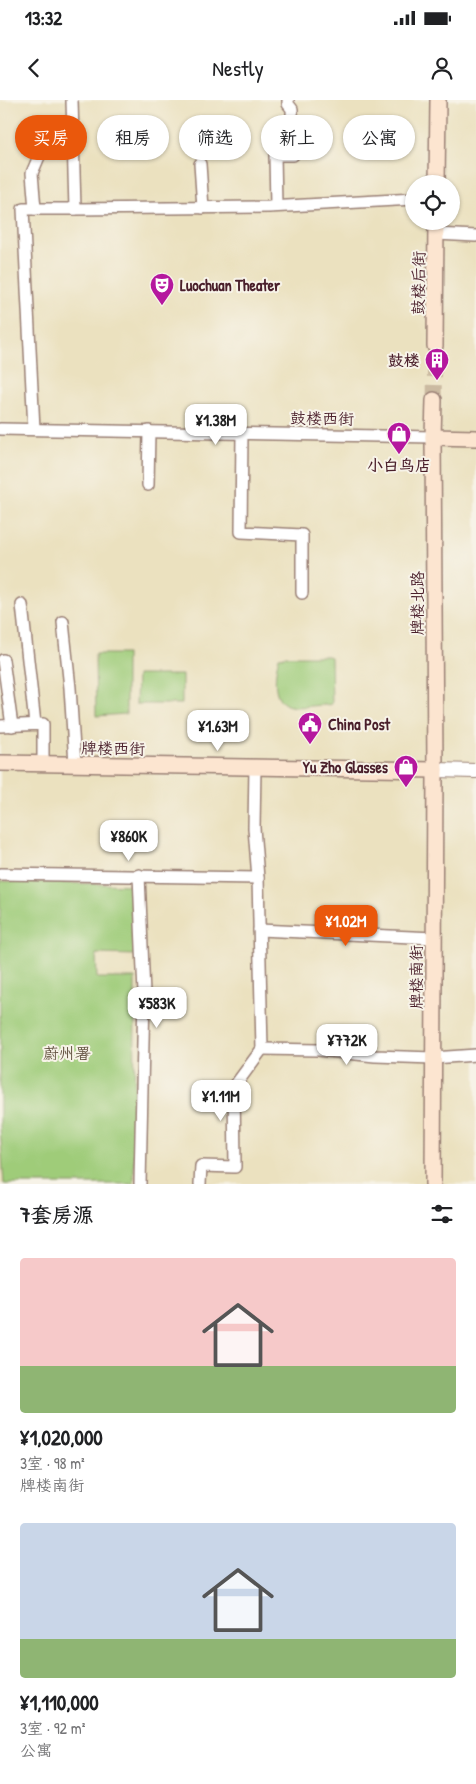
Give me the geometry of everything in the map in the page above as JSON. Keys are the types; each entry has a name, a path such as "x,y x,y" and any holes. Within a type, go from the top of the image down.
{"main road":[{"path":"437,175 438,100"},
{"name":"鼓楼后街","path":"434,346 436,230"},
{"path":"434,400 433,437 476,438"},
{"name":"牌楼北路","path":"433,437 435,770"},
{"name":"牌楼西街","path":"0,763 435,770"},
{"name":"牌楼南街","path":"433,1184 435,770"}],"street":[{"path":"72,100 75,210"},
{"path":"276,206 275,155 293,155 292,109 288,104 288,100"},
{"path":"35,209 32,173 37,160"},
{"path":"200,164 203,208"},
{"path":"34,430 23,209 203,208 405,199"},
{"path":"446,230 476,236"},
{"name":"鼓楼西街","path":"0,429 433,437"},
{"path":"148,485 149,432"},
{"path":"242,433 241,532 302,535 302,593"},
{"path":"22,605 35,724"},
{"path":"63,622 75,764"},
{"path":"3,660 6,726 43,724 42,764"},
{"path":"200,1184 201,1166 235,1167 234,1087 262,1049 258,878 254,828 255,767"},
{"path":"435,770 476,771"},
{"path":"0,874 258,878"},
{"path":"139,875 144,994 140,1184"},
{"path":"259,930 434,938"},
{"path":"262,1049 318,1050 375,1056 433,1058 476,1055"}],"green space":[{"path":"95,654 126,654 126,714 96,716"},
{"path":"279,657 331,657 332,704 290,706 279,698 275,677 276,670"},
{"path":"137,675 182,675 182,704 136,704"},
{"name":"蔚州署","path":"0,881 132,885 136,955 96,954 97,978 135,978 134,1184 4,1184 0,1127"}],"tunnel":[{"path":"434,400 435,346"}],"place":[{"name":"Luochuan Theater","path":"162,306"},
{"name":"鼓楼","path":"437,381"},
{"name":"小白鸟店","path":"399,455"},
{"name":"China Post","path":"310,745"},
{"name":"Yu Zho Glasses","path":"406,788"}]}
